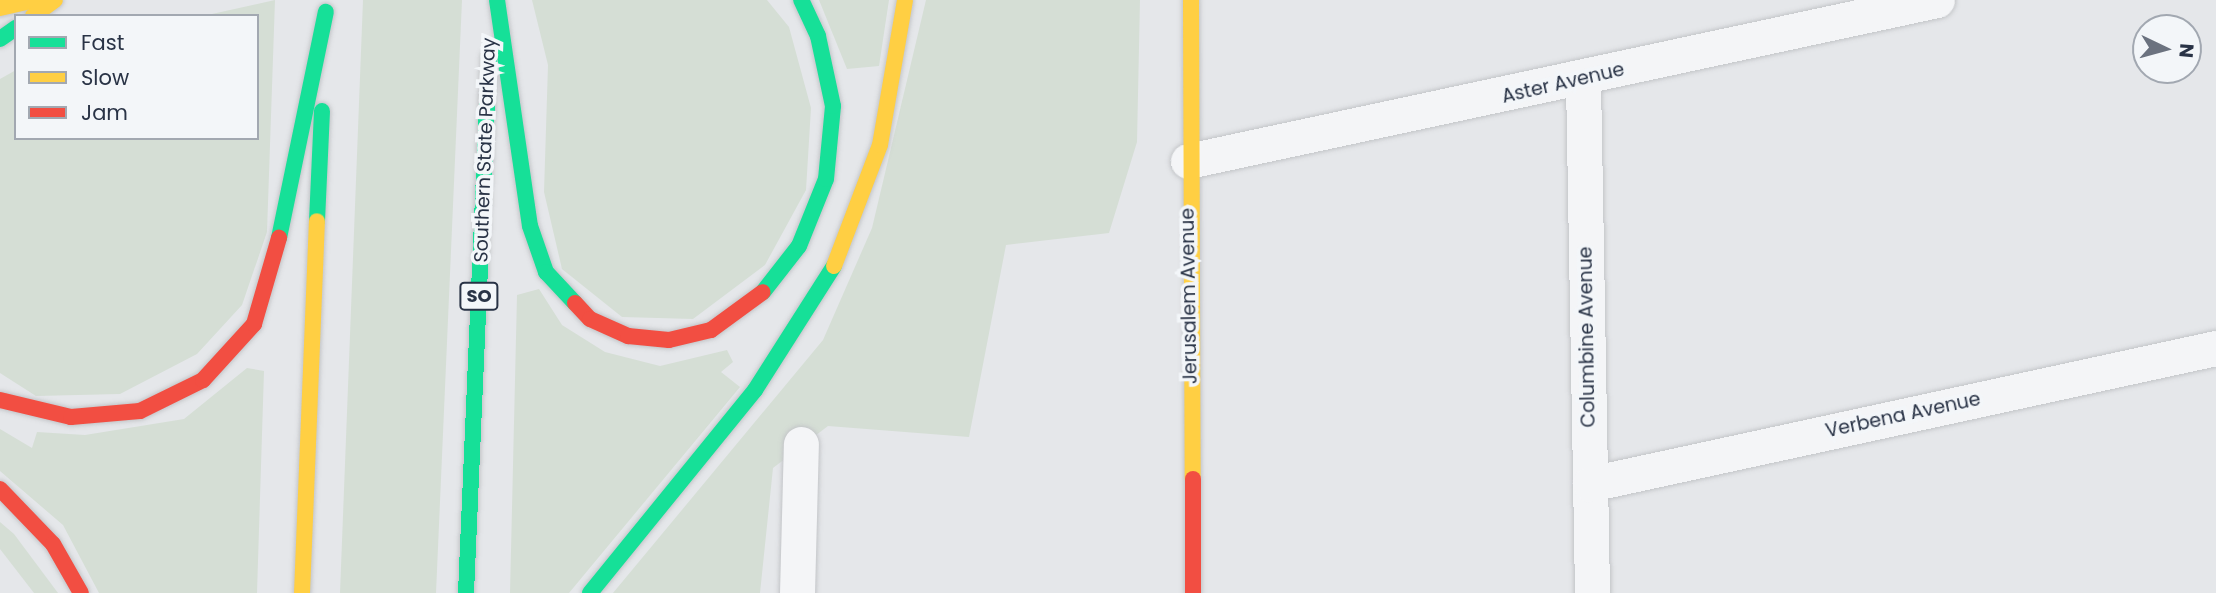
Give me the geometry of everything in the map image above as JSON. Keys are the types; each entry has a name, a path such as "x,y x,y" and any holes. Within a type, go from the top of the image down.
{"main road":[{"path":"0,8 35,0"},
{"path":"36,14 55,0"},
{"name":"Southern State Parkway","path":"466,593 491,0"},
{"path":"497,0 530,226 546,272 590,319 628,336 668,340 711,330 758,299 799,246 815,212 828,168 833,106 818,36 802,0"},
{"path":"590,593 755,390 830,276 880,145 905,0"},
{"path":"1185,0 1188,22"},
{"name":"Jerusalem Avenue","path":"1191,0 1188,22 1188,161 1192,593"},
{"path":"0,400 71,417 140,411 203,380 240,345 254,324 272,272 326,6"},
{"path":"302,593 326,6"},
{"path":"0,489 53,544 81,593"}],"street":[{"name":"Aster Avenue","path":"1188,161 1583,80 1937,0"},
{"name":"Columbine Avenue","path":"1583,80 1592,593"},
{"name":"Verbena Avenue","path":"1590,484 2216,348"},
{"path":"797,593 800,444"}],"shaded area":[{"path":"275,0 267,232 242,305 197,354 120,394 36,396 0,373 0,79 14,71 14,140 259,140 259,14 212,14"},
{"path":"363,0 462,0 436,593 340,593"},
{"path":"532,0 767,0 789,27 811,108 806,190 765,265 693,319 622,317 562,269 544,192 548,65"},
{"path":"819,0 889,0 879,66 847,69"},
{"path":"926,0 1140,0 1137,142 1109,233 1006,245 969,437 828,426 773,468 760,593 613,593 823,340 872,228"},
{"path":"539,289 562,325 605,352 660,366 727,350 733,362 721,372 740,387 569,593 510,593 517,295"},
{"path":"247,368 264,371 257,593 99,593 63,525 0,471 0,429 32,448 37,432 85,435 184,419"},
{"path":"0,522 14,534 58,593 34,593 0,549"}],"traffic: fast":[{"path":"497,0 530,226 546,272 575,303"},
{"path":"763,292 799,246 826,179 833,106 818,36 801,0"},
{"path":"279,238 326,12"},
{"path":"0,39 14,29"},
{"path":"466,593 489,57"},
{"path":"317,221 322,111"},
{"path":"590,593 755,390 834,266"}],"traffic: slow":[{"path":"0,8 35,0"},
{"path":"36,14 55,0"},
{"path":"834,266 880,145 905,0"},
{"path":"1191,0 1193,479"},
{"path":"302,593 317,221"}],"traffic: jam":[{"path":"0,400 71,417 140,411 203,380 254,324 279,238"},
{"path":"575,303 590,319 628,336 669,340 711,330 763,292"},
{"path":"1193,479 1193,593"},
{"path":"0,489 53,544 81,593"}]}
